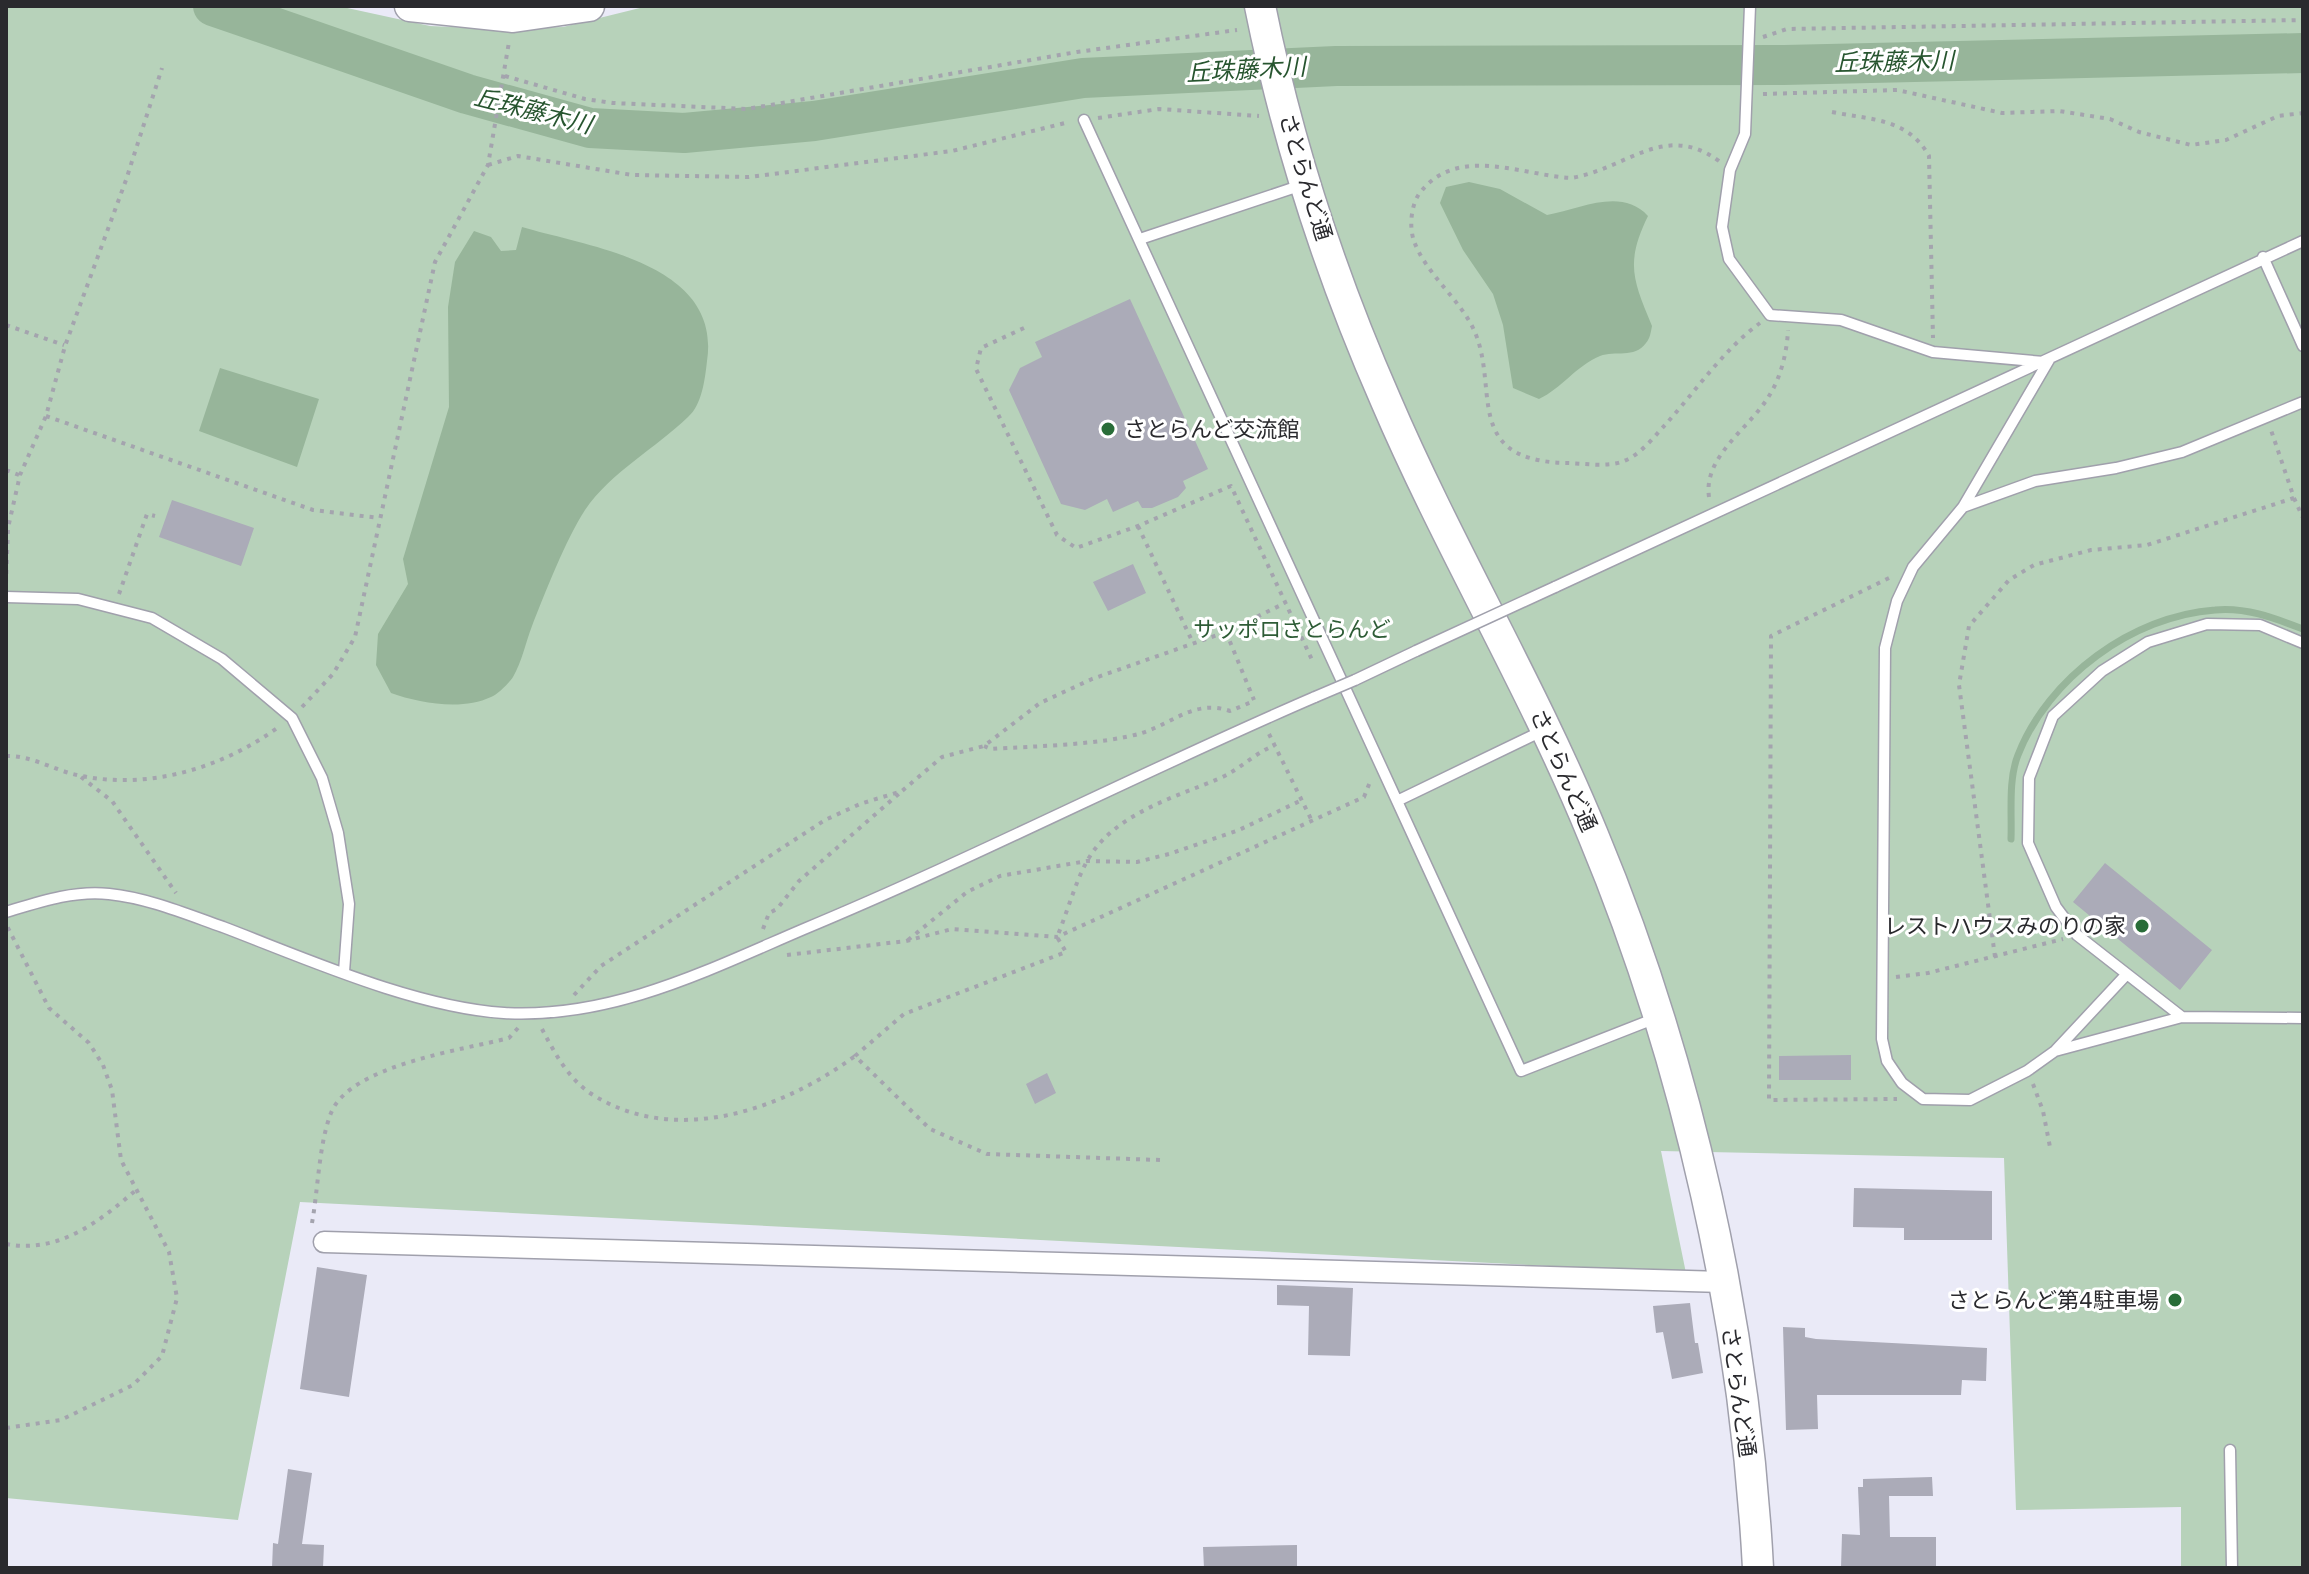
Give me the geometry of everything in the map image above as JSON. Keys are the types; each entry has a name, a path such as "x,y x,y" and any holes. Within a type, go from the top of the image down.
{"street":[{"path":"410,6 513,17 589,6"},
{"name":"さとらんど通","path":"1253,19 1271,108 1307,183 1385,400 1547,728 1635,943 1693,1143 1723,1282 1754,1496 1758,1568"},
{"path":"324,1242 1723,1282"}],"lane":[{"path":"1750,6 1745,134 1730,170 1722,227 1729,259 1770,315 1841,320 1933,352 2048,361"},
{"path":"1084,120 1521,1071 1657,1018"},
{"path":"1140,239 1307,183"},
{"path":"6,912 56,897 107,893 193,916 344,972 441,1002 503,1013 566,1011 691,980 916,883 2303,241"},
{"path":"2263,257 2303,346"},
{"path":"2048,361 1963,507 1913,567 1897,601 1885,648 1881,979 1882,1039 1887,1061 1902,1083 1923,1099 1970,1100 2027,1071 2055,1051 2126,975"},
{"path":"1963,507 2035,481 2116,468 2182,452 2303,402"},
{"path":"6,597 78,599 152,618 222,659 292,718 322,778 338,833 349,904 344,972"},
{"path":"2182,1017 2077,935 2056,907 2028,843 2029,778 2053,716 2102,671 2148,642 2207,624 2260,625 2303,643"},
{"path":"1397,801 1547,728"},
{"path":"2055,1051 2182,1017 2303,1018"},
{"path":"2230,1450 2232,1568"}],"path":[{"path":"6,756 79,775 184,775 218,763 292,718 333,674 355,637 435,262 488,165 513,17"},
{"path":"505,76 585,99 613,103 747,109 1253,19"},
{"path":"1749,44 1787,29 2303,20"},
{"path":"6,588 8,528 20,475 46,416 65,346 126,180 162,68"},
{"path":"1747,95 1897,90 2002,113 2059,111 2110,119 2139,132 2191,145 2226,140 2278,116 2303,113"},
{"path":"488,165 518,156 632,175 749,177 952,151 1084,120 1159,109 1271,108"},
{"path":"1832,112 1903,127 1920,139 1929,156 1933,352"},
{"path":"1730,170 1705,152 1680,143 1654,148 1587,176 1571,178 1466,164 1444,170 1417,198 1411,219 1414,241 1472,325 1478,343 1486,407 1492,424 1515,450 1550,462 1610,464 1638,453 1741,339 1770,315"},
{"path":"1712,515 1708,485 1715,465 1776,383 1788,339 1789,317"},
{"path":"6,325 65,346"},
{"path":"1024,328 981,348 976,369 1057,535 1076,548 1138,526 1231,486 1318,672"},
{"path":"46,416 313,510 380,518"},
{"path":"2267,419 2303,518"},
{"path":"6,470 20,475"},
{"path":"1995,957 1959,685 1969,626 2009,580 2034,565 2091,550 2147,545 2294,498"},
{"path":"114,608 147,514 155,516"},
{"path":"1138,526 1193,643"},
{"path":"1913,567 1771,636 1769,1100 1923,1099"},
{"path":"1285,603 1226,632 1151,661 1092,679 1040,703 984,746 942,757 769,913 756,950 799,956 906,941 952,929 1057,937 1364,797 1370,783 1364,769"},
{"path":"984,746 991,749 1080,743 1142,733 1199,708 1216,706 1230,711 1254,701"},
{"path":"1057,937 1087,861 1105,837 1180,792 1220,778 1244,764 1248,757 1275,745"},
{"path":"79,775 112,801 193,916"},
{"path":"566,1011 578,987 601,966 825,820 860,804 902,791"},
{"path":"906,941 967,892 1000,876 1087,861 1137,862 1169,854 1239,830 1302,800"},
{"path":"6,924 49,1008 89,1043 103,1065 112,1090 121,1160 153,1216 169,1252 177,1298 162,1356 133,1385 97,1406 61,1420 6,1428"},
{"path":"1881,979 1928,973 2077,935"},
{"path":"312,1223 331,1113 348,1089 380,1073 509,1038 533,1012 557,1059 589,1092 627,1110 676,1119 723,1118 804,1090 855,1056 904,1014 1066,952 1057,937"},
{"path":"855,1056 930,1129 987,1154 1160,1160"},
{"path":"2027,1071 2043,1111 2050,1147"},
{"path":"6,1244 40,1246 63,1241 136,1190"}],"green space":[{"name":"サッポロさとらんど","path":"6,6 338,6 430,26 495,29 563,27 648,6 2303,6 2303,1568 2181,1568 2181,1507 2016,1510 2004,1158 1661,1151 1686,1273 300,1202 238,1520 6,1498"}],"shaded area":[{"path":"1469,182 1500,189 1547,215 1613,201 1637,207 1648,216 1634,259 1636,283 1652,326 1646,343 1636,351 1606,354 1591,360 1539,399 1513,388 1503,325 1493,294 1463,250 1440,203 1446,187"},
{"path":"522,227 614,252 673,281 694,302 706,328 704,383 693,412 621,472 585,510 556,566 519,665 509,682 491,697 467,704 414,700 391,693 376,665 378,634 408,584 403,559 449,407 448,307 455,262 474,231 491,237 501,251 516,250"},
{"path":"220,368 319,399 297,467 199,431"}],"building":[{"name":"さとらんど交流館","path":"1130,299 1208,469 1183,481 1186,488 1178,497 1152,508 1142,508 1138,501 1113,512 1107,499 1085,510 1061,504 1009,390 1020,368 1042,357 1035,342"},
{"path":"172,500 254,528 241,566 159,537"},
{"path":"1133,564 1146,593 1108,611 1093,582"},
{"name":"レストハウスみのりの家","path":"2105,863 2212,950 2180,990 2073,902"},
{"path":"1851,1055 1851,1080 1779,1080 1779,1056"},
{"path":"1047,1073 1056,1093 1035,1104 1026,1084"},
{"path":"1854,1188 1992,1191 1992,1240 1904,1240 1904,1228 1853,1227"},
{"path":"317,1267 367,1275 349,1397 300,1389"},
{"path":"1277,1285 1353,1288 1350,1356 1308,1355 1309,1306 1277,1305"},
{"path":"1690,1303 1703,1373 1672,1379 1663,1332 1656,1333 1653,1306"},
{"path":"1783,1327 1805,1328 1805,1337 1816,1339 1987,1348 1986,1381 1962,1380 1961,1395 1817,1395 1818,1429 1786,1430"},
{"path":"288,1469 312,1473 302,1544 324,1545 323,1568 272,1568 273,1543 278,1544"},
{"path":"1932,1477 1933,1496 1889,1496 1890,1537 1936,1537 1936,1568 1841,1568 1842,1534 1860,1535 1858,1487 1863,1487 1863,1479"},
{"path":"1297,1545 1297,1568 1204,1568 1203,1547"}],"waterway":[{"name":"丘珠藤木川","path":"213,6 467,94 590,128 684,133 814,121 1083,78 1336,66 1784,65 2303,53"},
{"path":"2011,839 2012,786 2018,755 2050,701 2097,656 2153,624 2215,610 2249,612 2303,629"}],"place":[{"name":"さとらんど交流館","path":"1108,429"},
{"name":"レストハウスみのりの家","path":"2142,926"},
{"name":"さとらんど第4駐車場","path":"2175,1300"}]}
